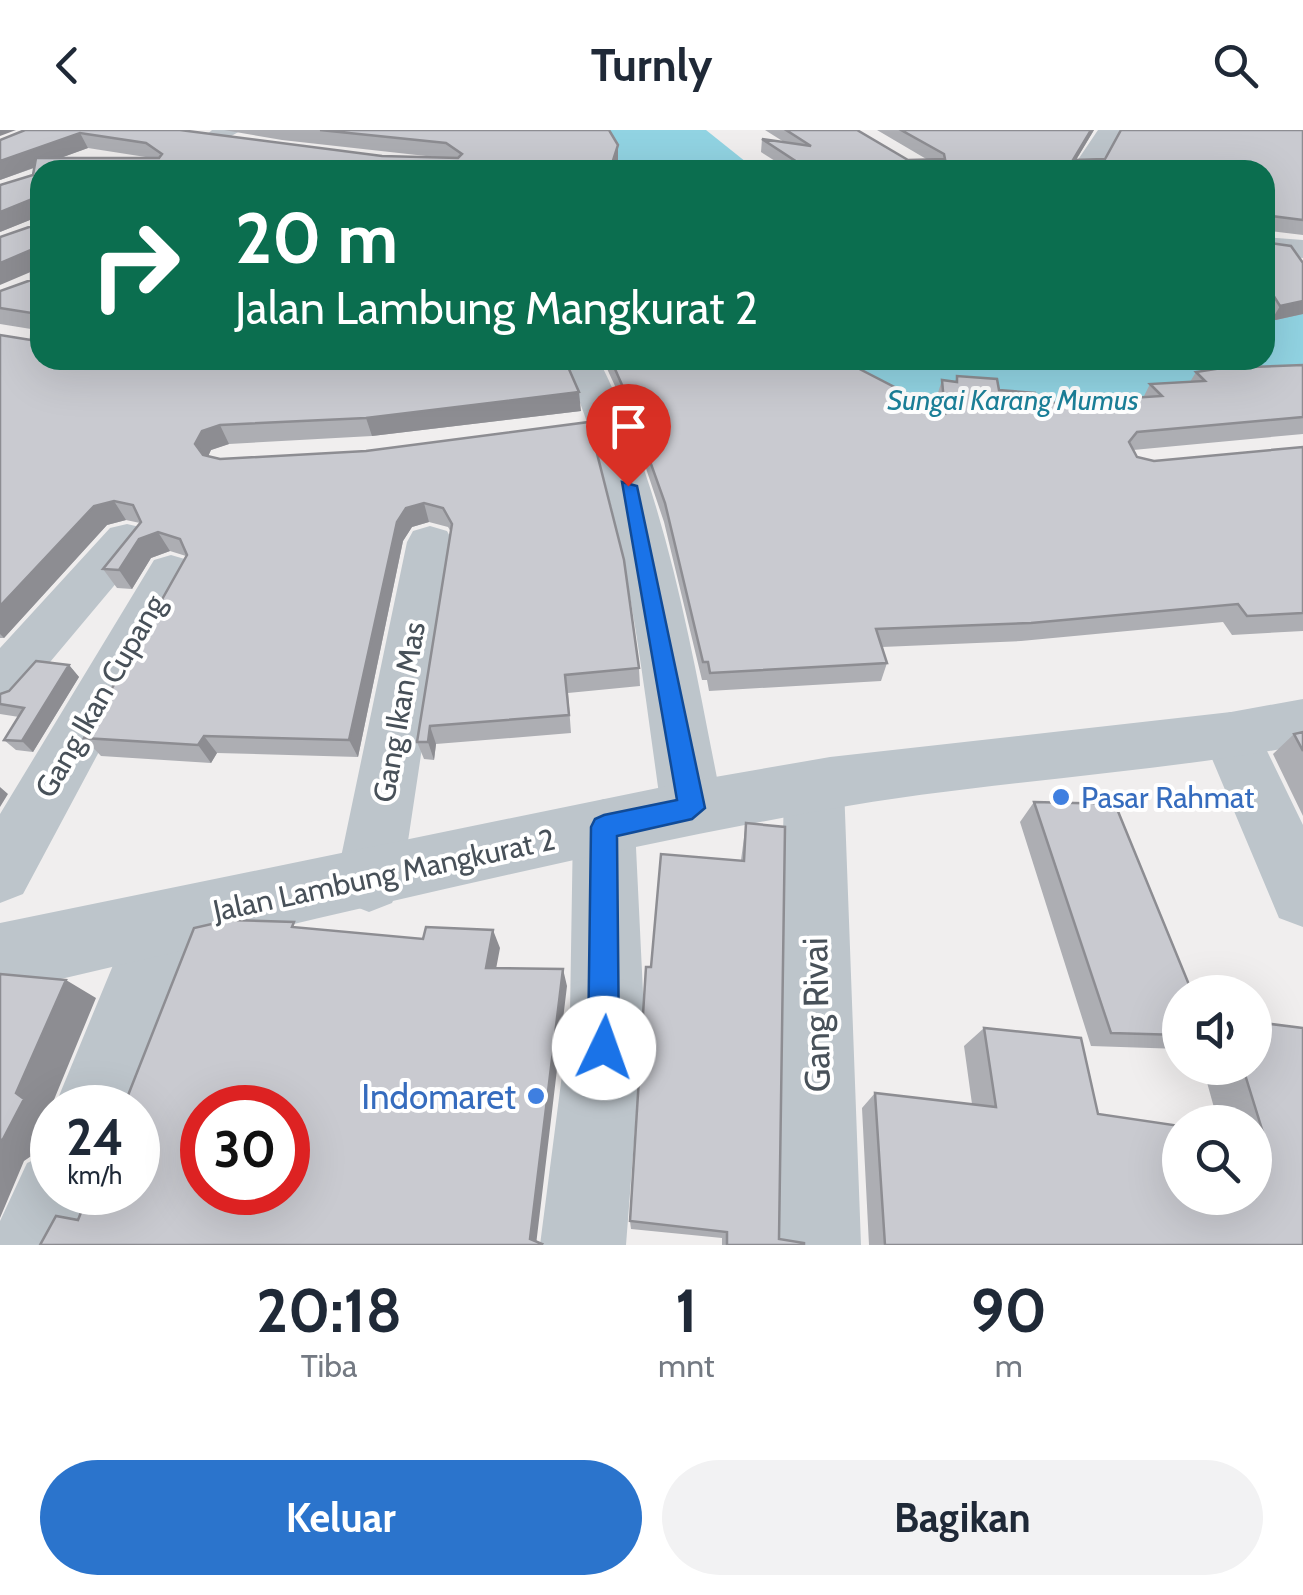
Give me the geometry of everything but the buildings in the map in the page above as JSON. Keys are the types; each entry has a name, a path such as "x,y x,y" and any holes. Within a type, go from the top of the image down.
{"street":[{"path":"1090,160 1110,130"},
{"path":"188,145 226,139"},
{"path":"1275,247 1303,249"},
{"path":"583,370 592,425 649,576 692,808"},
{"path":"0,684 127,539"},
{"name":"Gang Ikan Mas","path":"369,881 430,542"},
{"name":"Gang Ikan Cupang","path":"0,872 171,572"},
{"name":"Jalan Lambung Mangkurat 2","path":"0,958 692,808 814,786 1231,735 1303,722"},
{"path":"1231,735 1303,896"},
{"name":"Gang Rivai","path":"814,786 818,1245"},
{"path":"583,1245 607,1013 604,827"},
{"path":"102,1085 164,923"},
{"path":"33,1245 46,1215"}],"water":[{"path":"531,130 706,130 744,160 563,160"},
{"name":"Sungai Karang Mumus","path":"1303,264 1303,415 1014,440 818,370 1275,370 1275,289"}],"place":[{"name":"Pasar Rahmat","path":"1061,797"},
{"name":"Indomaret","path":"536,1096"}],"route":[{"path":"604,1048 604,827 692,808 649,576 628,486"}]}
